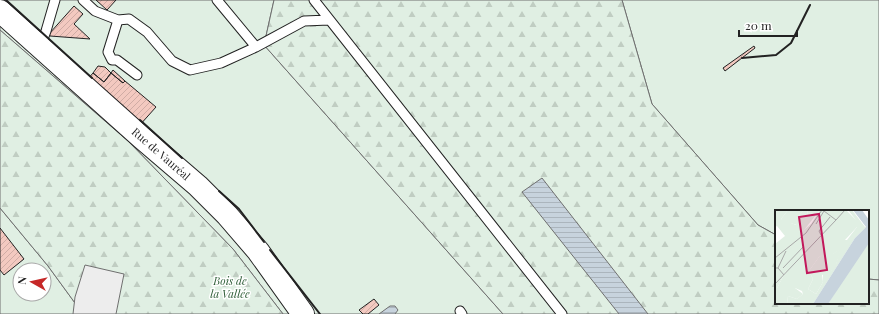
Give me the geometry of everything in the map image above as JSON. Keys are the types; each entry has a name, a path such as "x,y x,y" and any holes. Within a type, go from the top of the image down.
{"street":[{"name":"Rue de Vauréal","path":"0,11 198,186 227,215 258,251 303,314"}],"lane":[{"path":"40,47 55,0"},
{"path":"83,0 95,11 118,20 128,19 147,32 172,61 190,70 221,63 256,47 304,21 329,20"},
{"path":"217,0 256,47"},
{"path":"314,0 562,314"},
{"path":"118,20 108,52 112,60 117,60 137,75"}],"green space":[{"path":"0,0 274,0 264,45 503,314 283,314 233,249 128,141 0,30"},
{"path":"274,0 622,0 652,104 758,225 775,234 775,304 869,304 869,279 879,280 879,314 503,314 264,45"},
{"path":"622,0 879,0 879,280 869,279 869,210 775,210 775,234 758,225 652,104"},
{"name":"Bois de la Vallée","path":"0,30 128,141 233,249 283,314 83,314 52,271 52,262 45,262 0,208"},
{"path":"0,208 45,262 12,262 12,302 52,302 52,271 83,314 0,314"}],"shaded area":[{"path":"542,178 648,314 619,314 522,192"},
{"path":"85,265 124,274 116,314 73,314 75,297"},
{"path":"390,306 395,306 398,310 395,314 379,314"}],"building":[{"path":"96,0 116,0 107,10"},
{"path":"74,6 83,14 74,24 90,39 50,36 49,34"},
{"path":"754,46 755,48 725,71 723,68"},
{"path":"98,66 105,67 111,73 104,82 93,73"},
{"path":"113,70 125,81 123,83 111,73"},
{"path":"93,73 104,82 111,73 123,83 125,81 156,107 139,126 87,80"},
{"path":"0,228 24,259 20,262 12,262 12,269 4,275 0,270"},
{"path":"374,299 379,305 368,314 363,314 359,310"}],"wall":[{"path":"6,0 92,78"},
{"path":"742,58 776,55 791,43 810,5"},
{"path":"140,120 182,158"},
{"path":"219,191 239,209 264,242"},
{"path":"270,250 320,314"}]}
